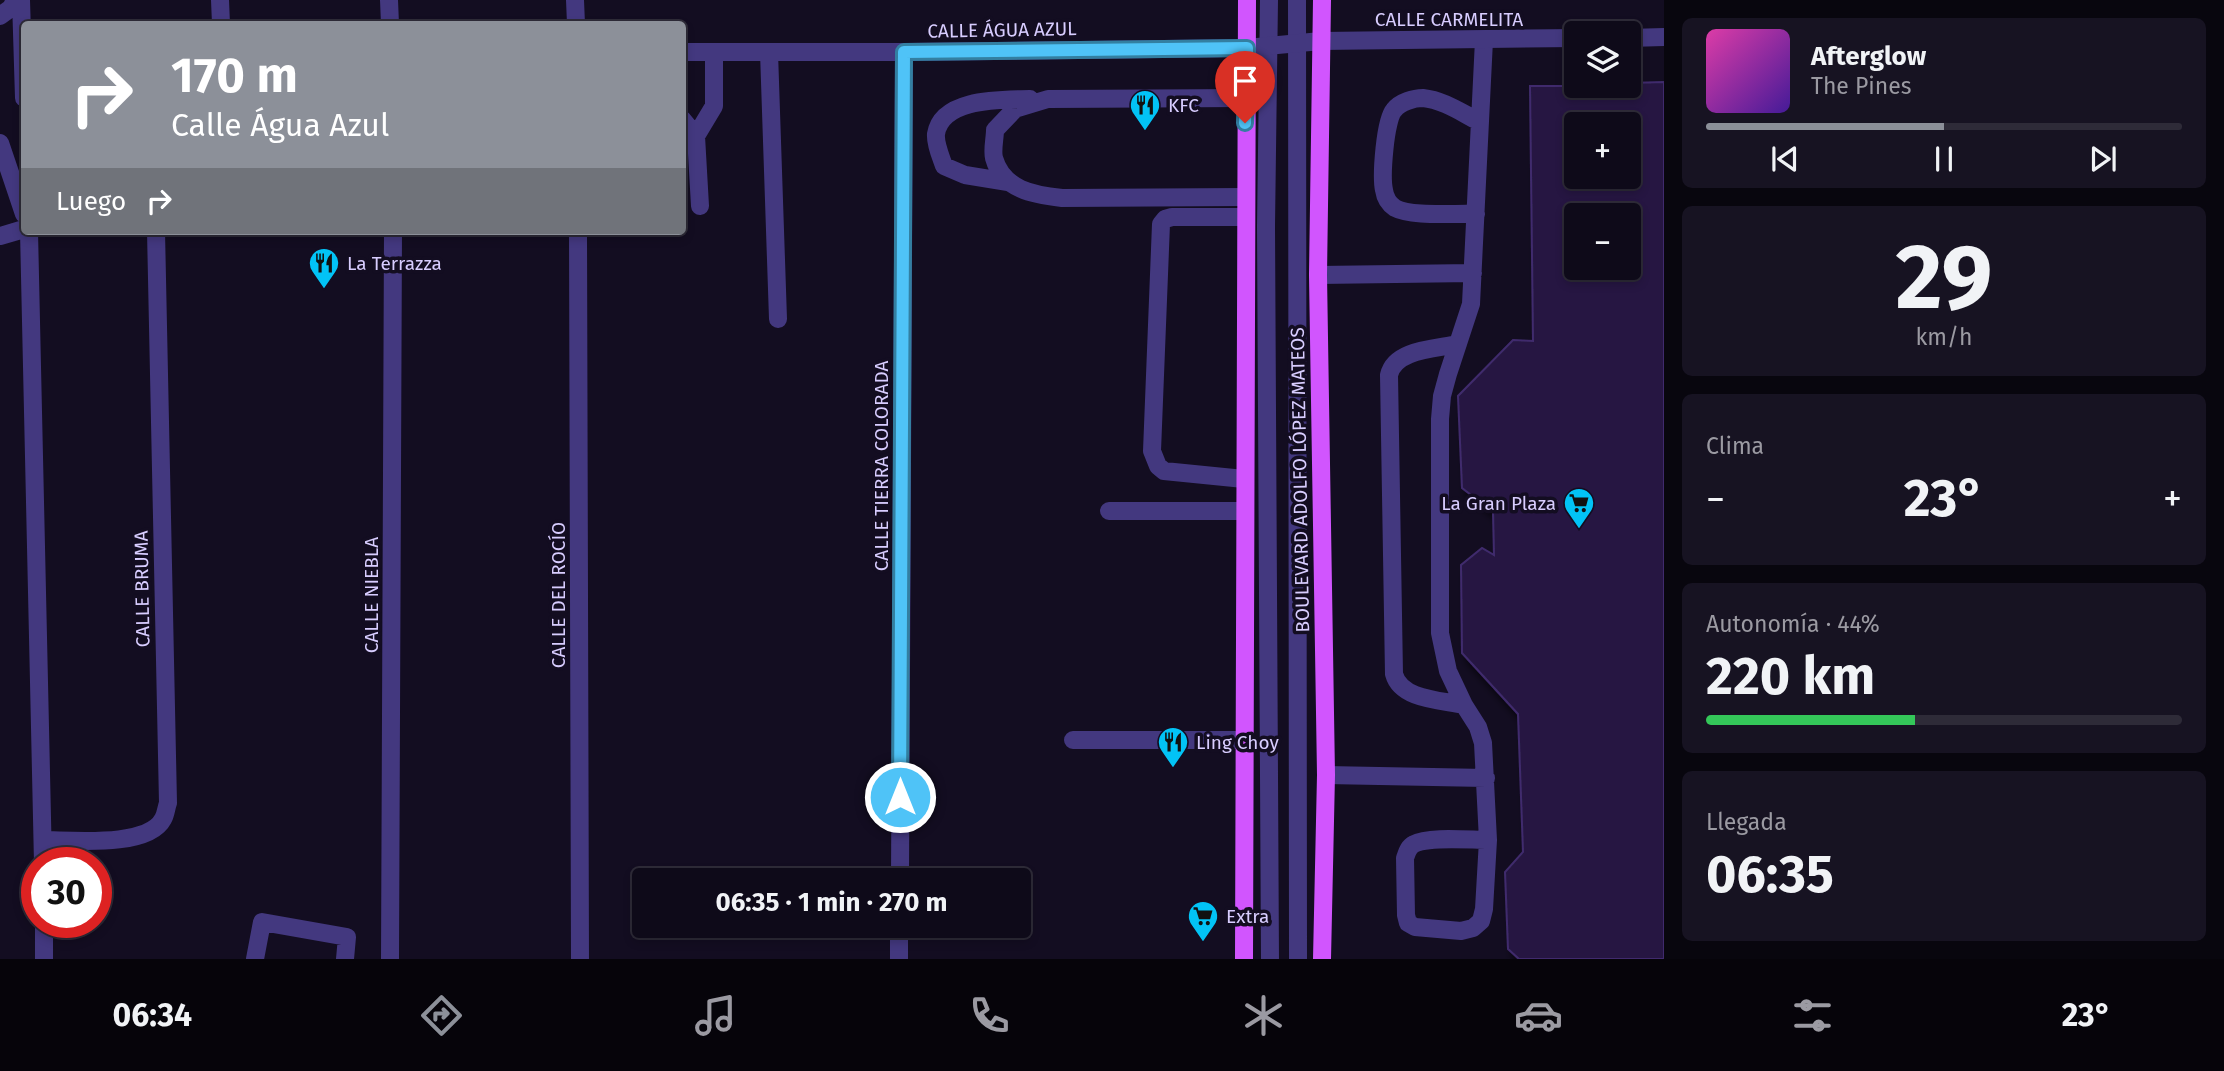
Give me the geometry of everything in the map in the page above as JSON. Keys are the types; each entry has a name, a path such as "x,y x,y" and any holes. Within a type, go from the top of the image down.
{"main road":[{"path":"1244,959 1247,0"},
{"name":"BOULEVARD ADOLFO LÓPEZ MATEOS","path":"1322,0 1318,275 1326,775 1322,959"}],"street":[{"path":"0,16 11,8 15,0"},
{"path":"21,0 22,21"},
{"path":"220,0 221,21"},
{"path":"389,0 390,21"},
{"path":"575,0 576,21"},
{"path":"1269,0 1266,240 1270,959"},
{"path":"1297,0 1298,959"},
{"path":"1641,38 1664,37"},
{"name":"CALLE CARMELITA","path":"1321,41 1564,38"},
{"path":"1484,40 1478,121 1473,273 1468,318 1442,396 1440,419 1440,634 1448,671 1478,727 1483,743 1488,840 1484,909 1481,921 1473,928 1461,931 1408,923 1405,858 1408,850 1414,844 1424,841 1488,840"},
{"name":"CALLE ÁGUA AZUL","path":"686,52 1247,48 1321,41"},
{"path":"700,206 696,136 714,106 714,52"},
{"path":"769,52 778,319"},
{"name":"CALLE TIERRA COLORADA","path":"900,868 904,52"},
{"path":"1245,197 1062,198 1032,195 1008,182 965,175 944,166 936,135 940,123 948,115 967,105 985,100 1246,98"},
{"path":"1476,214 1405,212 1393,207 1383,188 1387,123 1393,110 1406,101 1421,98 1437,101 1478,121"},
{"path":"1008,182 994,158 996,130 1015,109 1048,99"},
{"path":"686,124 696,136"},
{"path":"0,143 21,205"},
{"path":"1244,480 1164,471 1158,466 1153,451 1161,223 1172,217 1245,217"},
{"path":"0,236 21,230"},
{"path":"29,235 43,847"},
{"name":"CALLE BRUMA","path":"43,840 131,838 150,832 163,820 168,803 156,235"},
{"name":"CALLE NIEBLA","path":"390,959 393,235"},
{"name":"CALLE DEL ROCÍO","path":"578,235 580,959"},
{"path":"1318,275 1473,273"},
{"path":"1458,344 1409,354 1398,359 1391,367 1389,375 1396,683 1409,693 1464,705"},
{"path":"1109,511 1244,511"},
{"path":"1073,740 1244,740"},
{"path":"1326,775 1486,778"},
{"path":"255,959 261,922 347,937 345,959"},
{"path":"44,938 44,959"},
{"path":"899,938 899,959"}],"building":[{"name":"La Gran Plaza","path":"1664,82 1664,959 1519,959 1508,949 1505,872 1523,852 1518,714 1462,653 1461,565 1482,548 1494,555 1493,512 1462,488 1458,396 1513,340 1533,341 1530,86 1564,86 1564,98 1641,98 1641,83"}],"place":[{"name":"KFC","path":"1145,132"},
{"name":"La Terrazza","path":"324,290"},
{"name":"La Gran Plaza","path":"1579,530"},
{"name":"Ling Choy","path":"1173,769"},
{"name":"Extra","path":"1203,943"}],"route":[{"path":"900,797 904,52 1247,48 1245,123"}]}
